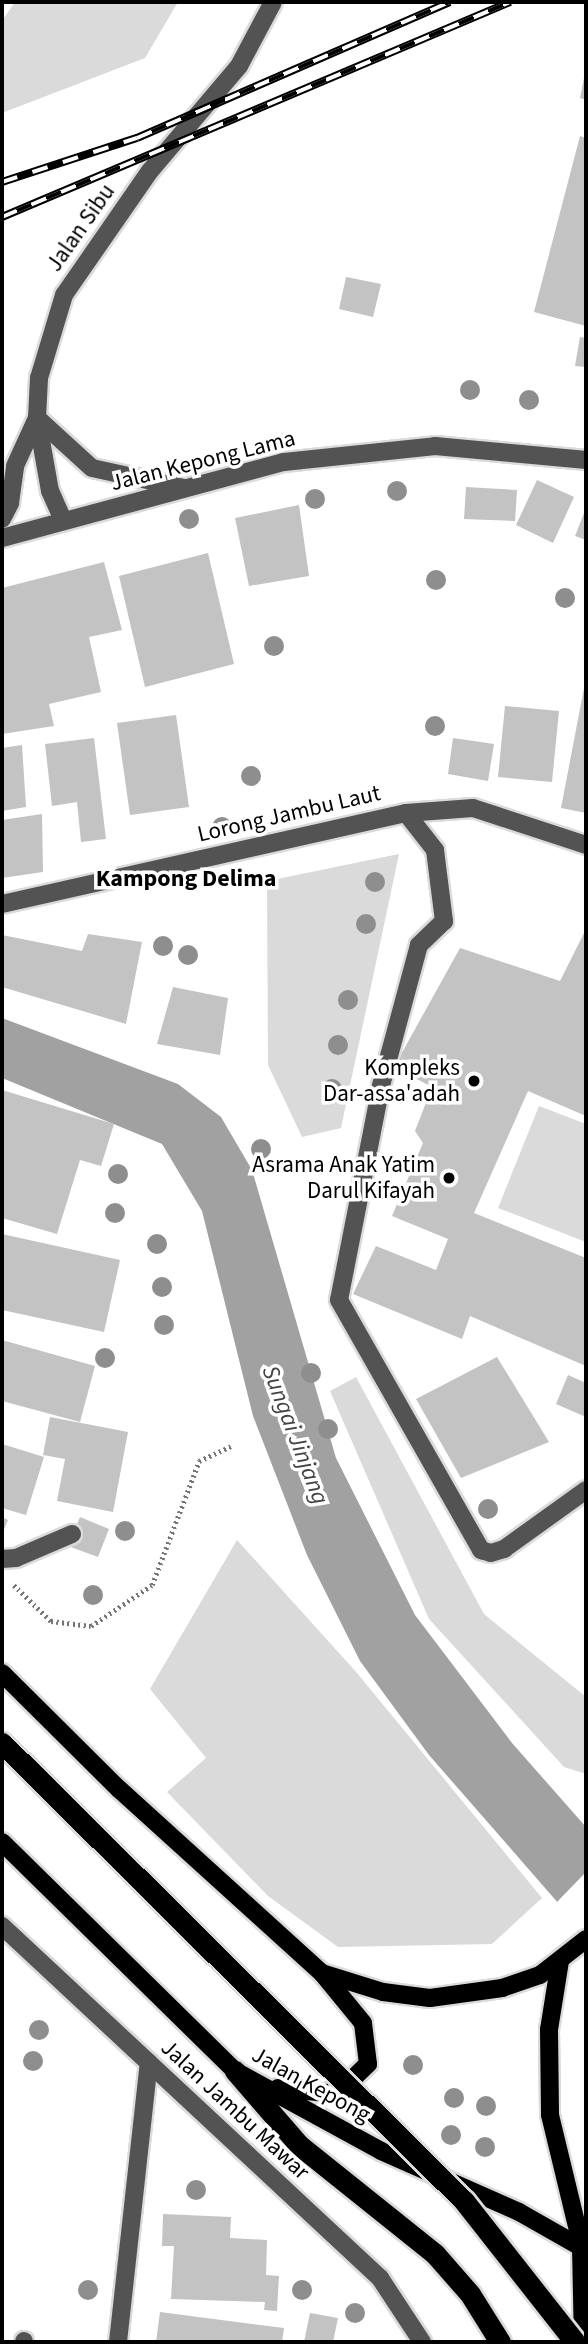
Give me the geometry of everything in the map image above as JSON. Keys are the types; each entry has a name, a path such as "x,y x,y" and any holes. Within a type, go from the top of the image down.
{"highway":[{"path":"2,1743 464,2201 575,2342"},
{"path":"234,2071 299,2145 435,2254 470,2294 500,2342"},
{"path":"584,2249 584,2342"}],"main road":[{"path":"2,1673 119,1789 322,1973 363,2023 368,2064 337,2094 288,2092 234,2071"},
{"name":"Jalan Kepong","path":"2,1842 234,2071 381,2151 519,2212 584,2249"},
{"path":"322,1973 383,1992 430,1998 502,1988 540,1975 586,1939"},
{"path":"560,1961 549,2030 550,2115 584,2249"}],"street":[{"name":"Jalan Sibu","path":"63,520 50,491 37,418 39,379 64,295 150,171 239,66 273,2"},
{"path":"2,519 10,503 15,466 37,418 92,467 191,489"},
{"name":"Jalan Kepong Lama","path":"2,538 284,462 435,446 586,460"},
{"name":"Lorong Jambu Laut","path":"2,904 407,813 473,808 586,845"},
{"path":"407,813 435,850 444,921 419,945 381,1086 339,1300 481,1550 491,1553 503,1549 586,1490"},
{"path":"2,1559 16,1558 72,1534"},
{"name":"Jalan Jambu Mawar","path":"2,1926 380,2278 422,2342"},
{"path":"118,2342 149,2063"}],"path":[{"path":"9,1579 51,1621 91,1626 152,1585 199,1461 231,1446"}],"shaded area":[{"path":"15,2 178,2 145,58 2,113 2,21"},
{"path":"399,854 341,1128 302,1137 268,1065 267,881"},
{"path":"539,1106 586,1124 586,1242 498,1208"},
{"path":"356,1377 484,1614 586,1697 586,1774 564,1767 429,1619 330,1391"},
{"path":"237,1540 357,1673 542,1898 492,1944 338,1947 268,1896 167,1792 206,1758 150,1689"}],"water":[{"name":"Sungai Jinjang","path":"2,1018 178,1084 221,1117 252,1170 336,1458 415,1615 512,1743 586,1827 586,1935 429,1755 360,1661 307,1555 253,1416 202,1211 162,1144 2,1078"}],"pier":[{"path":"586,1872 586,1939 555,1904"}],"building":[{"path":"586,73 586,100 580,98"},
{"path":"580,136 586,138 586,326 534,312"},
{"path":"346,277 381,284 373,317 339,309"},
{"path":"580,337 586,338 586,367 575,366"},
{"path":"537,480 574,497 553,543 516,525"},
{"path":"466,487 517,490 515,521 464,519"},
{"path":"299,505 309,576 249,586 235,518"},
{"path":"586,508 586,540 575,536"},
{"path":"208,553 234,664 145,687 119,576"},
{"path":"104,562 122,630 89,637 101,692 49,704 54,726 2,734 2,588"},
{"path":"586,683 586,813 561,808"},
{"path":"505,706 559,711 552,782 498,777"},
{"path":"176,715 189,807 130,815 117,723"},
{"path":"94,738 106,839 81,842 77,802 52,806 45,744"},
{"path":"453,738 494,744 488,781 448,774"},
{"path":"22,745 26,807 2,811 2,748"},
{"path":"42,814 43,872 2,878 2,820"},
{"name":"Asrama Anak Yatim Darul Kifayah","path":"586,929 586,1116 528,1091 474,1213 586,1258 586,1366 470,1316 462,1339 353,1294 376,1246 436,1270 448,1239 392,1216 423,1143 415,1131 432,1087 394,1067 460,948 560,981"},
{"path":"88,934 142,942 126,1024 2,987 2,935 82,951"},
{"path":"173,987 228,998 220,1055 157,1044"},
{"path":"2,1090 114,1124 101,1166 80,1160 57,1234 2,1218"},
{"path":"2,1234 120,1260 104,1332 2,1310"},
{"path":"2,1340 95,1366 80,1422 2,1401"},
{"path":"497,1357 549,1442 461,1478 416,1399"},
{"path":"568,1375 586,1383 586,1417 556,1404"},
{"path":"50,1417 128,1432 113,1512 57,1501 65,1459 43,1455"},
{"path":"2,1444 44,1457 26,1515 2,1508"},
{"path":"2,1517 8,1520 2,1534"},
{"path":"80,1517 109,1529 98,1557 68,1546"},
{"path":"163,2214 231,2217 230,2238 267,2240 266,2275 279,2276 277,2311 264,2310 265,2302 171,2299 174,2246 162,2246"},
{"path":"160,2312 284,2328 282,2342 156,2342"},
{"path":"310,2313 338,2318 333,2342 304,2342"}],"railway":[{"path":"2,182 137,138 450,2"},
{"path":"2,217 510,2"}],"place":[{"name":"Kompleks Dar-assa'adah","path":"474,1081"},
{"name":"Asrama Anak Yatim Darul Kifayah","path":"449,1178"}],"district":[{"name":"Kampong Delima","path":"186,879"}]}
